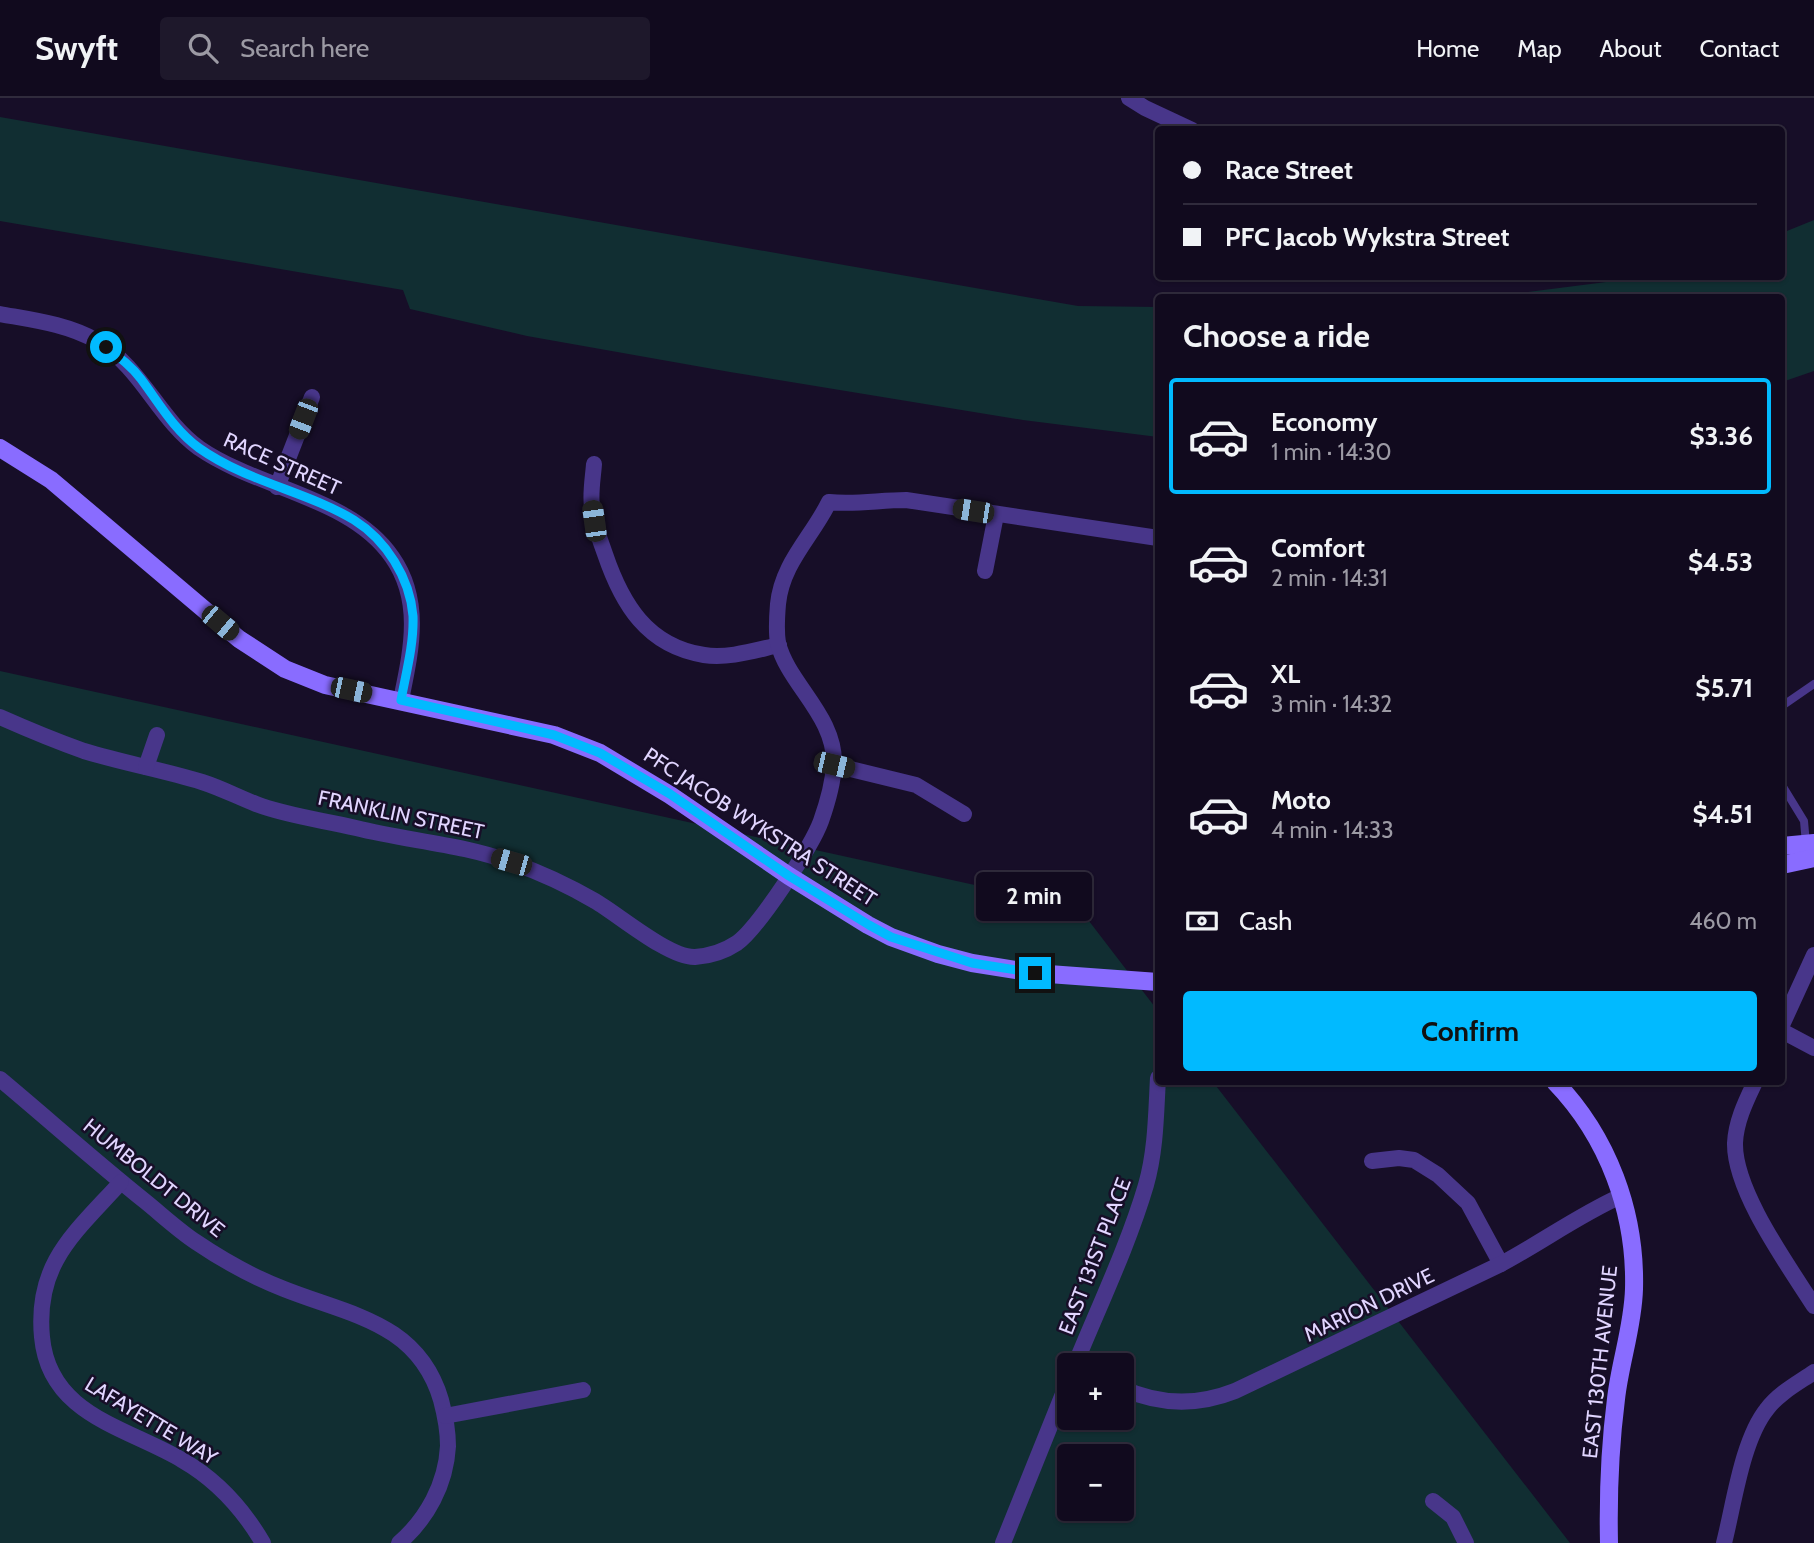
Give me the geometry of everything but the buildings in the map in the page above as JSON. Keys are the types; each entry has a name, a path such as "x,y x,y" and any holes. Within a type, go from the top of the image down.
{"street":[{"path":"1129,98 1183,126"},
{"name":"RACE STREET","path":"0,314 68,327 106,347 140,378 163,411 197,446 219,461 352,519 379,541 393,558 406,585 412,614 410,657 401,700"},
{"path":"277,487 312,397"},
{"name":"PFC JACOB WYKSTRA STREET","path":"0,448 51,480 239,639 302,677 325,685 554,735 600,753 670,794 789,876 891,937 972,963 1035,973 1155,982"},
{"path":"594,464 591,505 594,521 622,597 647,628 664,640 690,652 705,655 750,652 779,645"},
{"path":"964,814 916,785 834,765 827,731 779,645 778,604 787,570 801,544 819,523 829,502 853,504 878,500 906,500 1155,538"},
{"path":"985,571 996,515"},
{"name":"FRANKLIN STREET","path":"0,717 84,751 203,782 257,805 511,862 571,888 680,955 695,957 721,951 737,943 756,924 820,824 834,765"},
{"path":"146,767 157,735"},
{"path":"1785,846 1811,848"},
{"path":"1785,862 1811,848"},
{"path":"1785,1019 1814,956"},
{"path":"1785,1033 1814,1048"},
{"name":"HUMBOLDT DRIVE","path":"0,1079 193,1240 230,1264 286,1290 375,1322 399,1337 417,1354 432,1376 445,1416 448,1443 440,1485 420,1521 399,1543"},
{"name":"EAST 131ST PLACE","path":"1080,1353 1134,1221 1147,1182 1157,1085"},
{"name":"EAST 130TH AVENUE","path":"1558,1085 1570,1097 1597,1136 1615,1176 1633,1251 1634,1290 1630,1326 1616,1399 1609,1543"},
{"path":"1754,1085 1741,1111 1735,1142 1738,1167 1749,1196 1814,1306"},
{"path":"1372,1161 1399,1158 1415,1160 1450,1184 1468,1203 1501,1264"},
{"name":"LAFAYETTE WAY","path":"121,1182 64,1249 46,1279 40,1314 43,1344 51,1370 66,1395 76,1404 182,1460 226,1493 263,1543"},
{"name":"MARION DRIVE","path":"1134,1393 1172,1402 1223,1396 1501,1264 1533,1247 1586,1212 1621,1196"},
{"path":"1724,1543 1750,1438 1767,1408 1788,1389 1814,1372"},
{"path":"445,1416 583,1390"},
{"path":"1003,1543 1057,1409"},
{"path":"1433,1501 1453,1517 1465,1543"}],"lane":[{"path":"1785,704 1814,684"},
{"path":"1785,790 1804,821 1811,848"}],"green space":[{"path":"0,117 1078,306 1155,307 1155,437 1023,420 527,336 410,309 403,290 0,221"},
{"path":"1814,220 1814,371 1785,381 1785,294 1512,294 1618,280 1785,280 1785,232"},
{"path":"0,671 1079,908 1155,1007 1155,1085 1215,1085 1570,1543 0,1543"}],"route":[{"path":"106,347 140,378 178,429 197,446 219,461 256,479 352,519 379,541 393,558 410,599 413,625 401,700 554,735 600,753 670,794 789,876 891,937 972,963 1035,973"}]}
